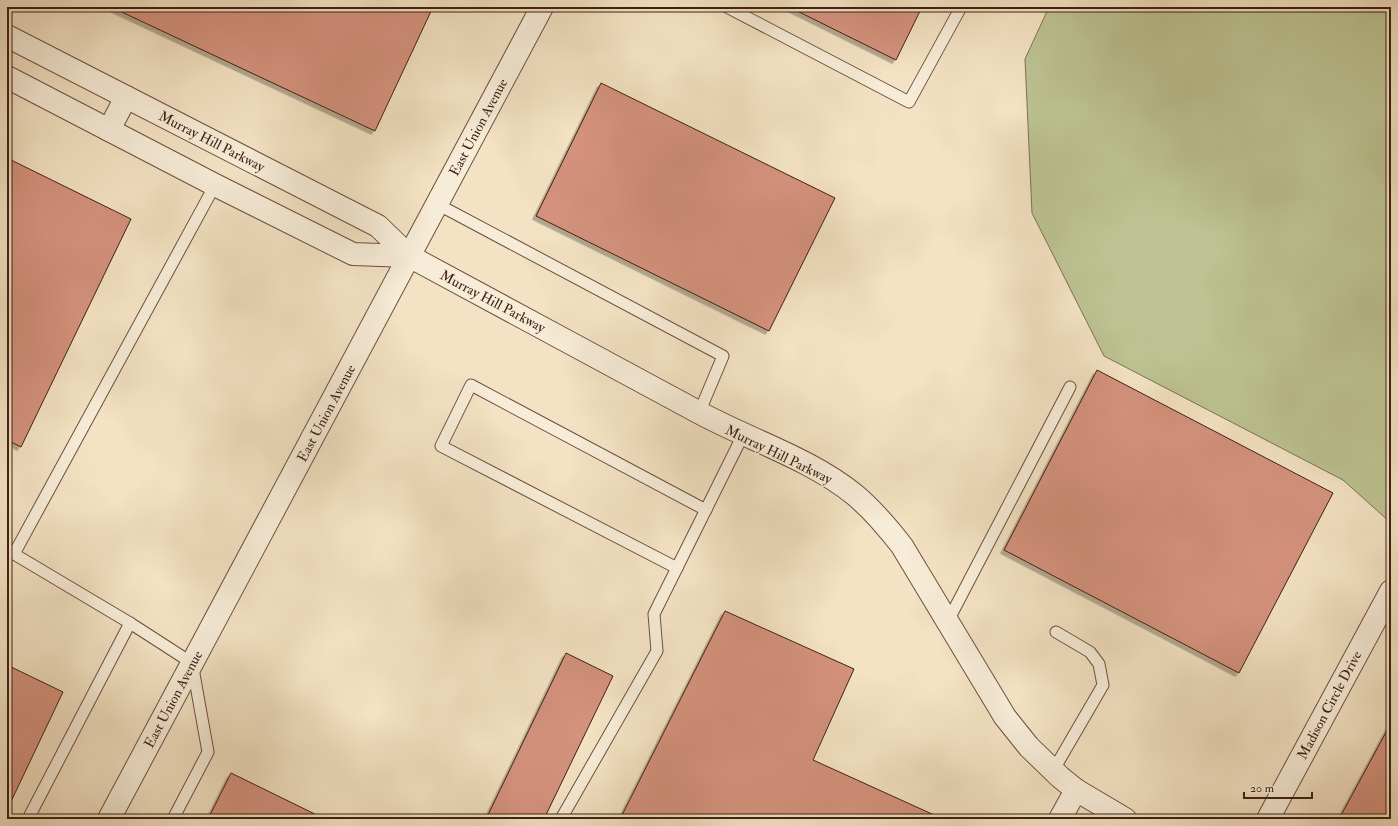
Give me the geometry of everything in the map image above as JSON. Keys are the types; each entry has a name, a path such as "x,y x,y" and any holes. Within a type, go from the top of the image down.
{"street":[{"name":"East Union Avenue","path":"109,819 542,7"},
{"name":"Murray Hill Parkway","path":"7,36 378,226 409,256 699,413 811,466 855,495 883,522 902,546 1005,717 1029,747 1053,771 1076,790 1117,817"},
{"name":"Murray Hill Parkway","path":"7,77 215,185 353,254 409,256"},
{"path":"109,130 126,97"},
{"name":"Madison Circle Drive","path":"1268,819 1391,591"},
{"path":"1060,819 1076,790"}],"lane":[{"path":"727,7 909,102 961,7"},
{"path":"173,819 208,752 192,663 130,623 10,553 215,185"},
{"path":"437,204 723,356 699,413"},
{"path":"677,568 441,446 471,385 706,510"},
{"path":"948,622 1070,387"},
{"path":"562,819 657,651 654,614 743,435"},
{"path":"28,819 130,623"},
{"path":"1053,771 1103,685 1098,664 1090,652 1056,632"}],"green space":[{"path":"1049,7 1391,7 1391,523 1343,480 1104,356 1032,213 1025,59"}],"building":[{"path":"111,7 433,7 375,131"},
{"path":"789,7 922,7 896,60"},
{"path":"601,83 835,198 769,331 536,216"},
{"path":"7,158 131,219 21,447 7,440"},
{"path":"1097,370 1333,493 1239,673 1004,550"},
{"path":"725,611 854,669 813,760 943,819 620,819"},
{"path":"566,653 613,676 544,819 486,819"},
{"path":"7,665 63,692 7,810"},
{"path":"1391,723 1391,819 1339,819"},
{"path":"231,773 325,819 208,819"}]}
